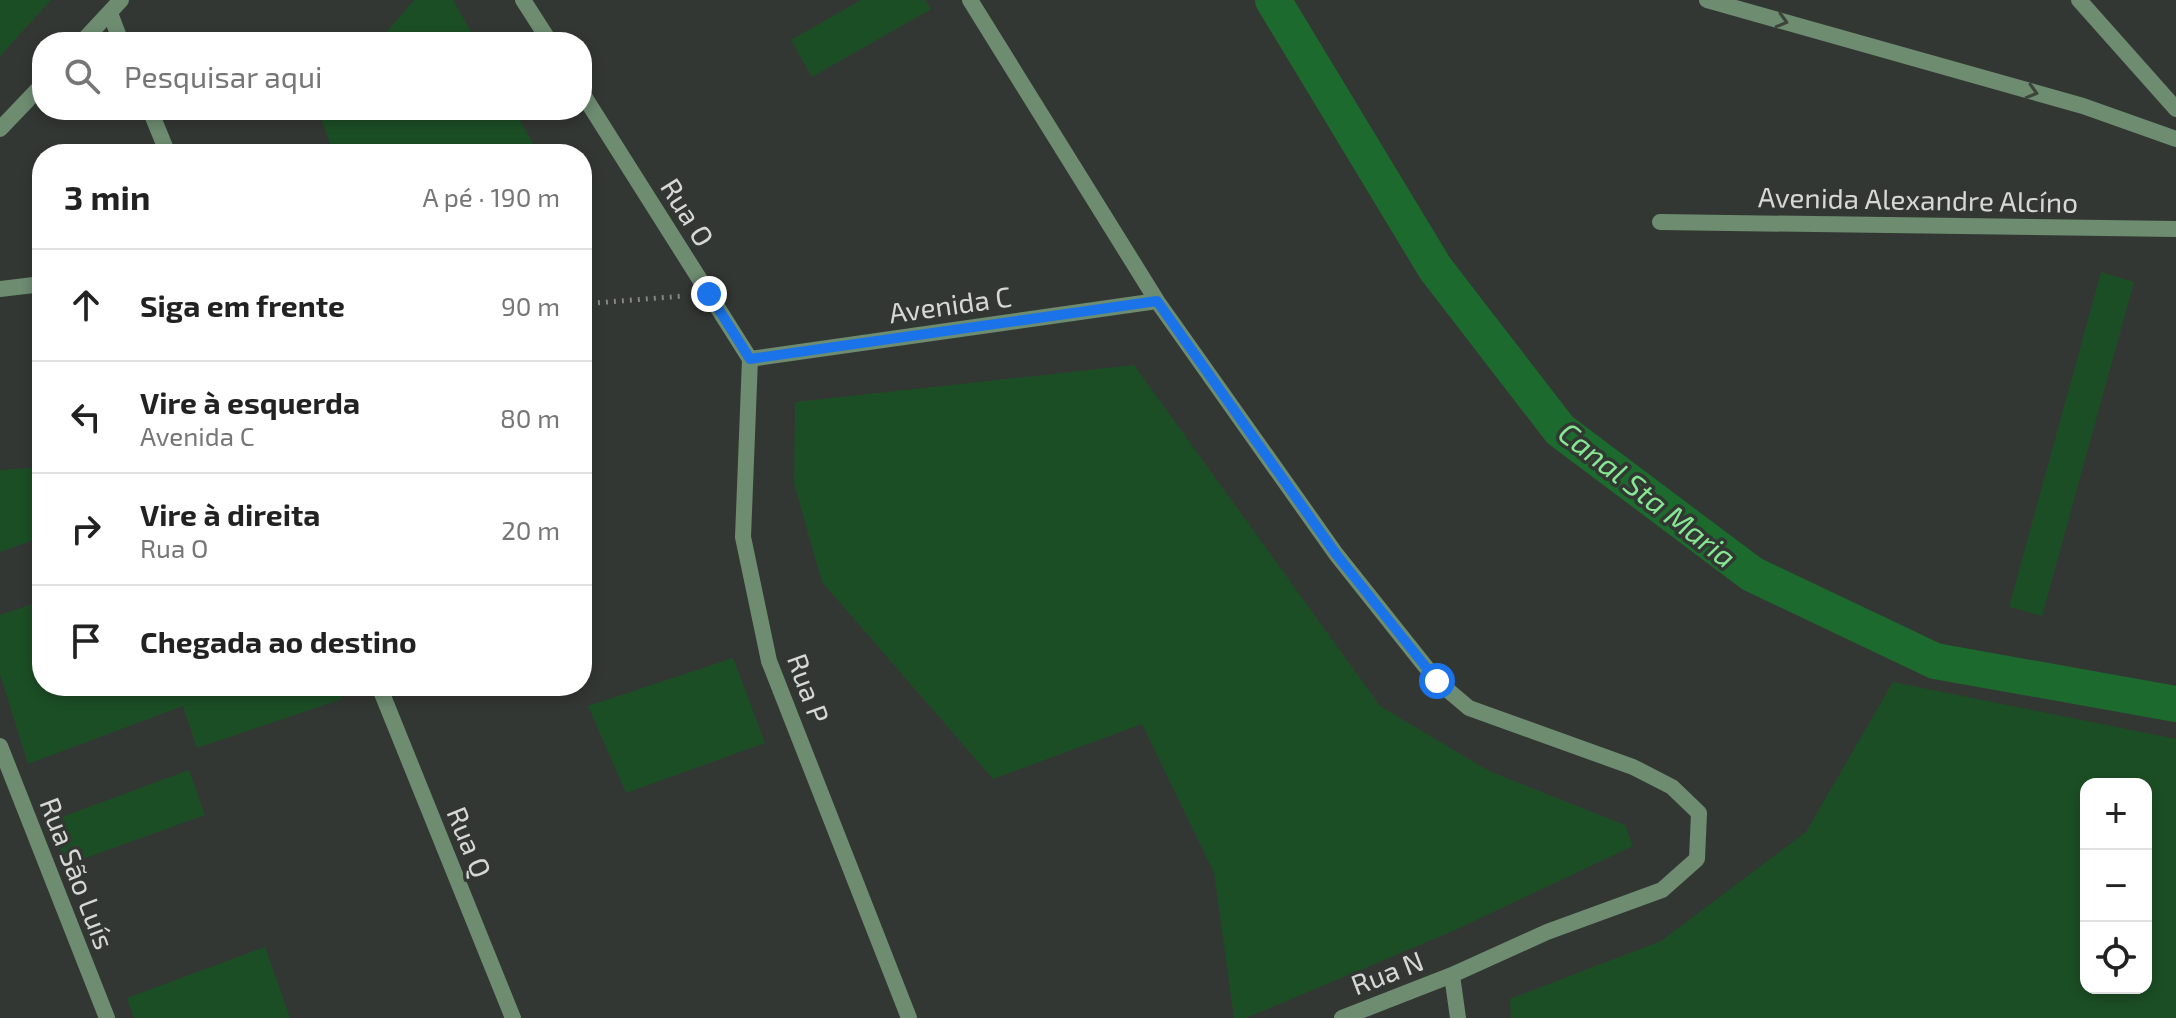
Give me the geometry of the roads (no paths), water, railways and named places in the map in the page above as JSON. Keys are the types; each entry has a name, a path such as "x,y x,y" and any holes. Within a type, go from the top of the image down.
{"street":[{"path":"92,32 121,0"},
{"path":"523,0 544,32"},
{"name":"Rua N","path":"970,0 1157,301 1336,554 1437,681 1469,708 1646,774 1672,787 1699,813 1697,859 1662,890 1547,932 1452,975 1342,1018"},
{"path":"2079,0 2176,109"},
{"path":"1711,1 2083,106 2176,139"},
{"path":"110,13 117,32"},
{"path":"0,129 32,95"},
{"name":"Rua O","path":"592,109 750,359"},
{"path":"154,120 164,144"},
{"name":"Avenida Alexandre Alcíno","path":"1660,222 2176,229"},
{"path":"0,289 32,285"},
{"name":"Avenida C","path":"750,359 1157,301"},
{"name":"Rua P","path":"750,359 743,537 769,661 909,1018"},
{"name":"Rua Q","path":"383,696 513,1018"},
{"name":"Rua São Luís","path":"0,746 107,1018"},
{"path":"1452,975 1458,1018"}],"waterway":[{"name":"Canal Sta Maria","path":"1273,0 1435,268 1560,430 1752,574 1935,661 2176,704"}]}
